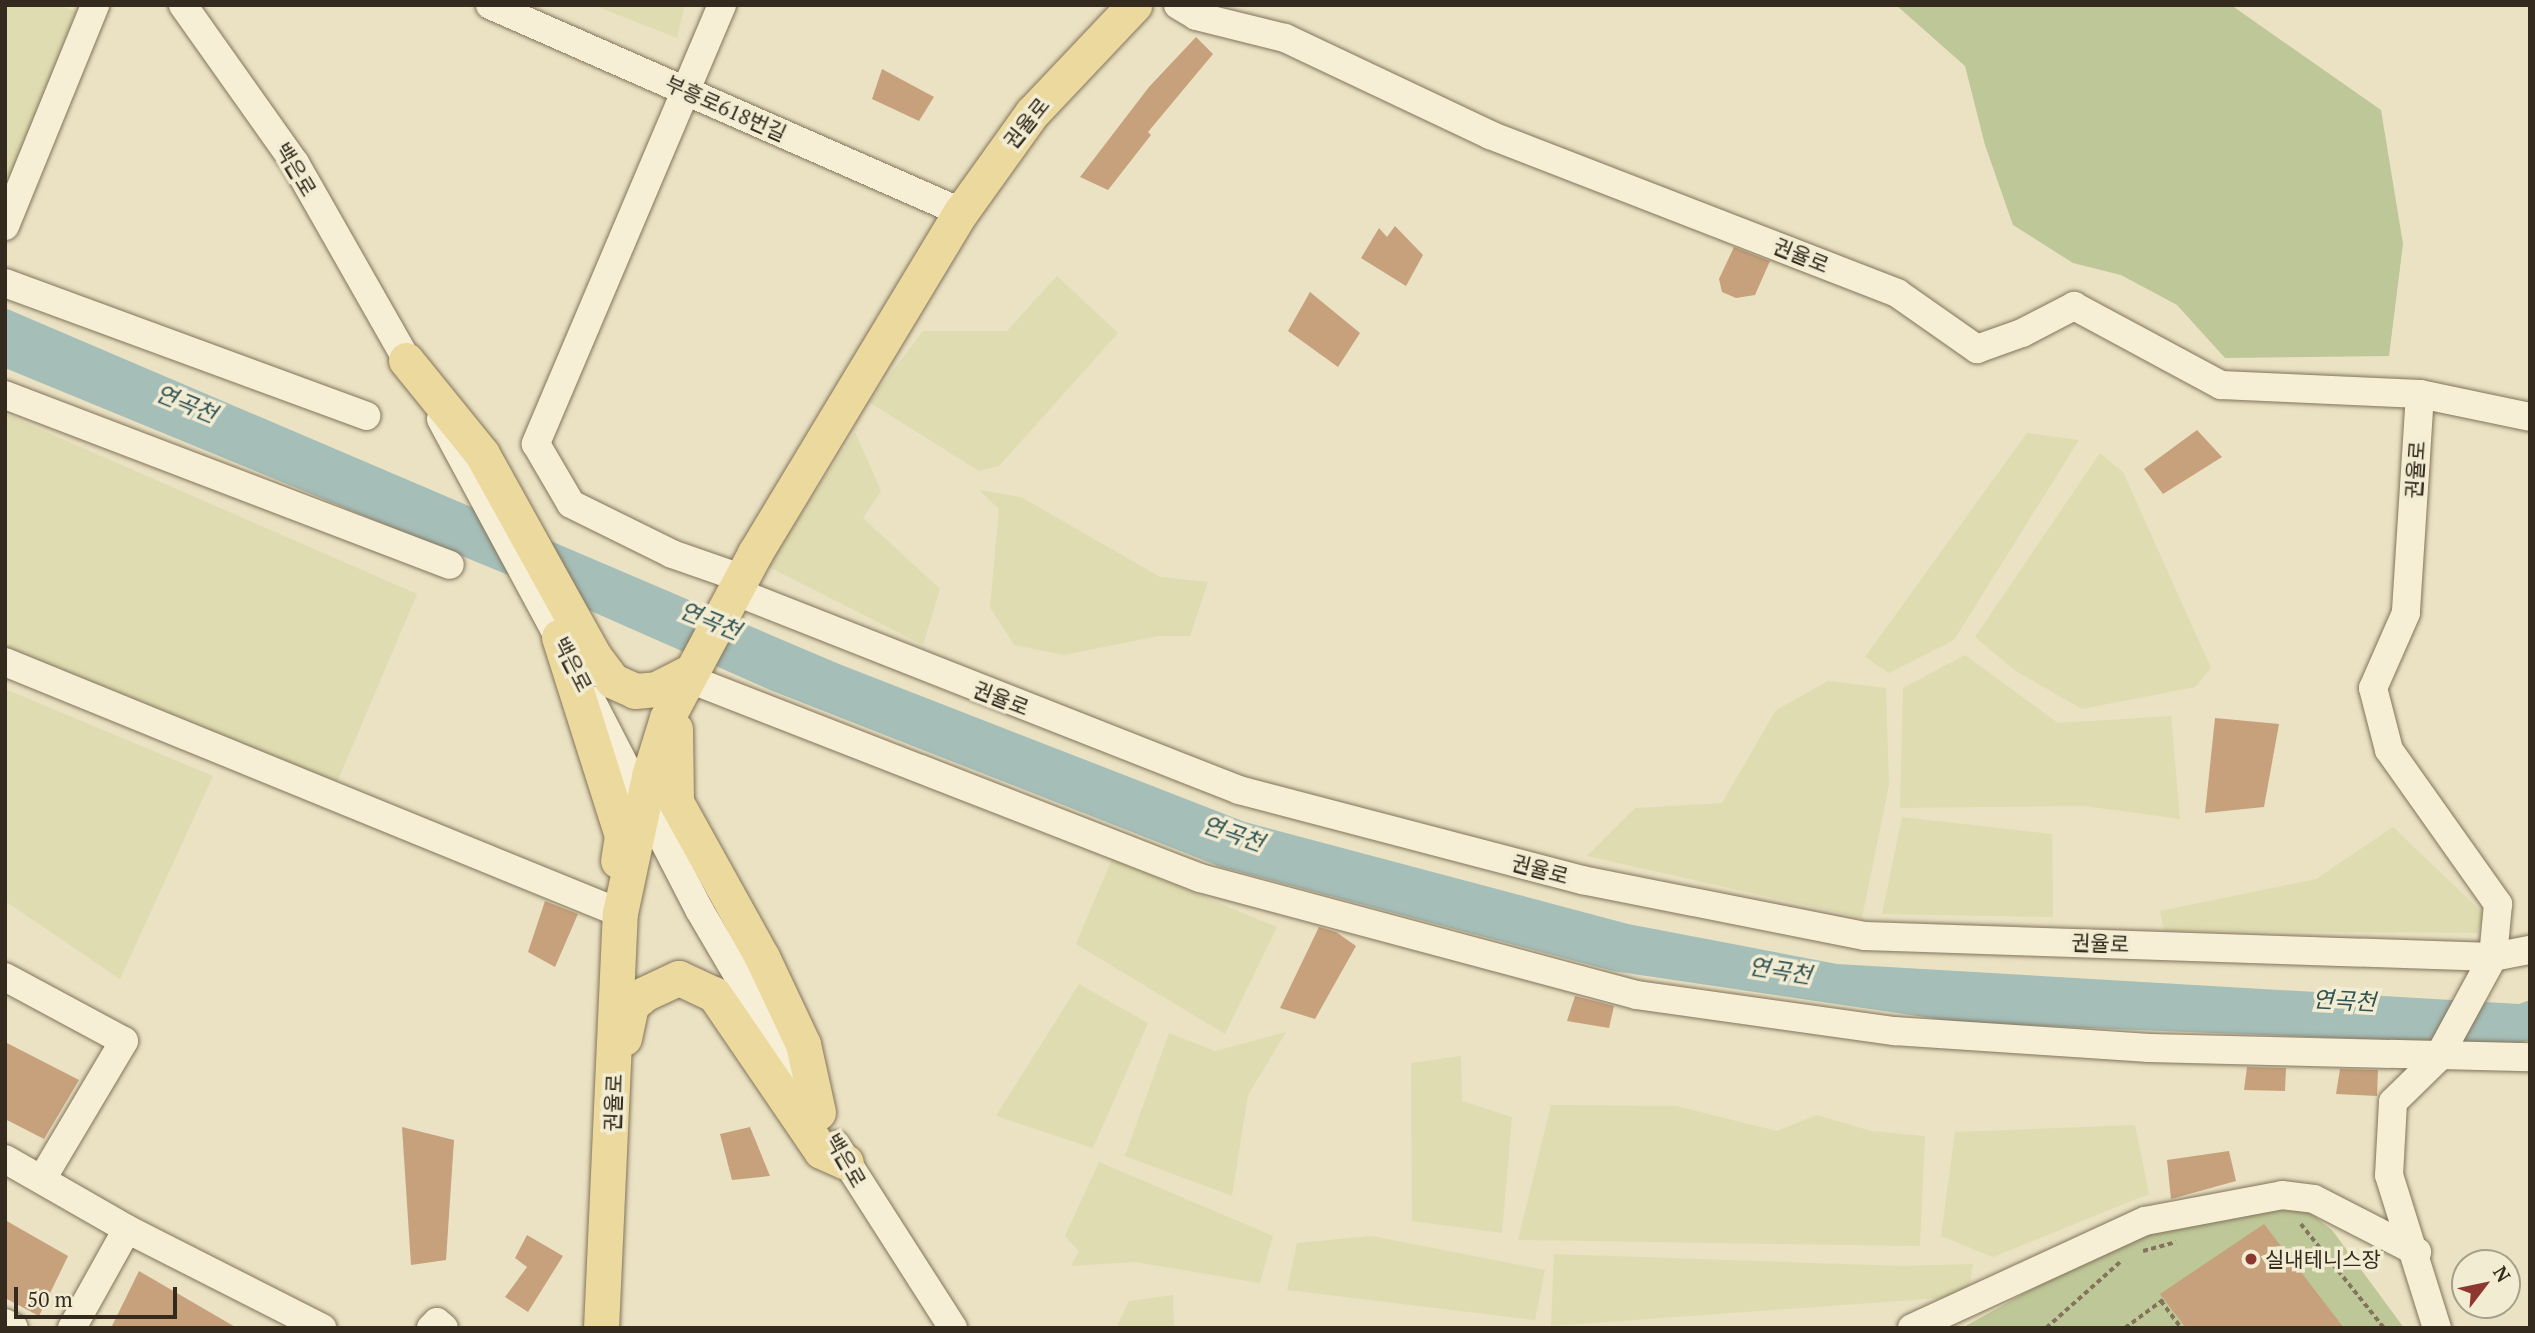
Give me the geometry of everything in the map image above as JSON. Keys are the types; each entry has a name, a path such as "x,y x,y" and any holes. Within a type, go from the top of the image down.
{"main road":[{"name":"권율로","path":"601,1328 611,1177 615,1054 615,911 667,718 737,585 961,212 1032,113 1134,5"},
{"path":"406,360 472,458 560,622 622,836 615,911"},
{"path":"560,622 594,656 613,681 631,689 656,689 687,678 673,763 676,802 762,957 803,1044 818,1112"},
{"path":"611,1177 625,1070 624,1026 631,1006 644,994 679,978 714,994 821,1151 846,1162"}],"street":[{"path":"5,226 95,5"},
{"name":"백은로","path":"183,5 295,163 406,360"},
{"name":"부흥로618번길","path":"490,5 961,212"},
{"path":"722,5 689,92 536,444 571,504 737,585"},
{"name":"권율로","path":"1178,5 1196,16 1285,38 1490,135 1897,293 1977,349 2022,333 2074,306 2221,386 2420,394 2530,417"},
{"path":"5,283 366,416"},
{"name":"권율로","path":"737,585 1239,790 1582,880 1866,936 2493,957 2498,904 2389,750 2373,688 2406,613 2420,394"},
{"path":"5,395 450,565"},
{"name":"백은로","path":"560,622 643,804 846,1162 953,1328"},
{"path":"5,662 615,911"},
{"path":"687,678 1200,878 1637,995 1894,1031 2149,1048 2438,1058 2530,1057"},
{"path":"2437,1328 2417,1252 2389,1175 2393,1101 2438,1058 2493,957 2530,950"},
{"path":"5,977 124,1041 42,1179"},
{"path":"5,1159 127,1229 322,1328"},
{"path":"1912,1328 2145,1221 2282,1195 2314,1199 2417,1252"},
{"path":"72,1328 127,1229"},
{"path":"431,1328 437,1322 444,1328"},
{"path":"5,1323 13,1328"}],"path":[{"path":"2296,1222 2306,1226 2384,1328"},
{"path":"2139,1252 2189,1239"},
{"path":"2046,1328 2127,1256"},
{"path":"2125,1328 2163,1300 2180,1328"}],"shaded area":[{"path":"5,5 59,5 80,13 5,202"},
{"path":"593,5 685,5 677,38"},
{"path":"1057,276 1118,333 999,466 979,471 869,402 923,331 1007,331"},
{"path":"5,414 417,594 335,787 5,646"},
{"path":"855,432 881,491 863,518 940,589 923,645 767,566"},
{"path":"2027,433 2079,440 1954,640 1889,673 1865,657"},
{"path":"2100,453 2123,472 2211,668 2195,687 2082,709 2016,671 1975,637"},
{"path":"979,490 1021,497 1160,577 1208,582 1190,636 1159,636 1064,655 1014,645 990,607 999,509"},
{"path":"1965,655 2058,723 2171,716 2180,819 2084,806 1900,808 1903,688"},
{"path":"1828,681 1886,688 1889,785 1862,918 1587,856 1635,808 1722,803 1776,710"},
{"path":"5,689 213,776 120,979 5,901"},
{"path":"1902,817 2052,834 2053,917 1882,914"},
{"path":"2393,827 2484,914 2477,933 2164,931 2160,911 2316,879"},
{"path":"1112,859 1277,927 1225,1034 1076,944"},
{"path":"1079,984 1148,1023 1093,1148 996,1116"},
{"path":"1286,1032 1248,1095 1232,1196 1125,1156 1169,1033 1215,1051"},
{"path":"1461,1056 1462,1101 1512,1117 1502,1233 1412,1221 1411,1063"},
{"path":"1551,1105 1676,1106 1777,1131 1817,1115 1871,1131 1925,1136 1920,1246 1518,1240"},
{"path":"2135,1125 2149,1194 1993,1257 1941,1236 1955,1132"},
{"path":"1099,1162 1273,1236 1260,1283 1135,1262 1071,1266 1079,1251 1065,1236"},
{"path":"1372,1236 1545,1270 1535,1320 1287,1290 1297,1243"},
{"path":"1554,1254 1901,1266 1973,1264 1968,1296 1551,1326"},
{"path":"1173,1295 1174,1328 1116,1328 1129,1301"}],"green space":[{"path":"1896,5 2231,5 2381,110 2403,244 2389,356 2225,358 2177,305 2121,275 2073,263 2013,225 1985,145 1965,66"},
{"path":"2296,1202 2332,1230 2404,1328 1962,1328 2117,1242"}],"water":[{"name":"연곡천","path":"5,308 839,664 1245,822 1628,924 1837,964 2519,1004 2530,1000 2530,1040 2511,1045 1965,1023 1613,971 1221,867 770,690 525,582 5,368"}],"building":[{"path":"1196,37 1213,54 1148,132 1151,135 1108,190 1080,177 1149,87"},
{"path":"882,69 934,97 919,121 872,99"},
{"path":"1395,226 1423,255 1406,286 1361,258 1379,228 1387,237"},
{"path":"1734,247 1770,261 1755,295 1736,298 1722,292 1719,279"},
{"path":"1310,292 1360,333 1338,367 1288,331"},
{"path":"2197,430 2222,457 2163,494 2144,469"},
{"path":"2215,718 2279,724 2264,807 2205,813"},
{"path":"545,901 578,914 555,967 528,952"},
{"path":"1319,927 1336,932 1356,946 1315,1019 1280,1008"},
{"path":"1575,996 1614,1006 1609,1028 1567,1021"},
{"path":"5,1042 79,1080 44,1139 5,1119"},
{"path":"2247,1067 2286,1068 2285,1091 2244,1090"},
{"path":"2340,1069 2378,1070 2377,1096 2336,1094"},
{"path":"402,1127 454,1140 446,1260 411,1265"},
{"path":"750,1127 770,1176 732,1180 720,1134"},
{"path":"2229,1151 2236,1181 2171,1199 2167,1160"},
{"path":"5,1220 68,1256 39,1316 5,1298"},
{"name":"실내테니스장","path":"2264,1224 2344,1328 2186,1328 2160,1294"},
{"path":"527,1235 563,1256 528,1312 505,1297 527,1267 515,1258"},
{"path":"139,1271 237,1328 111,1328"}],"place":[{"name":"실내테니스장","path":"2251,1259"}]}
